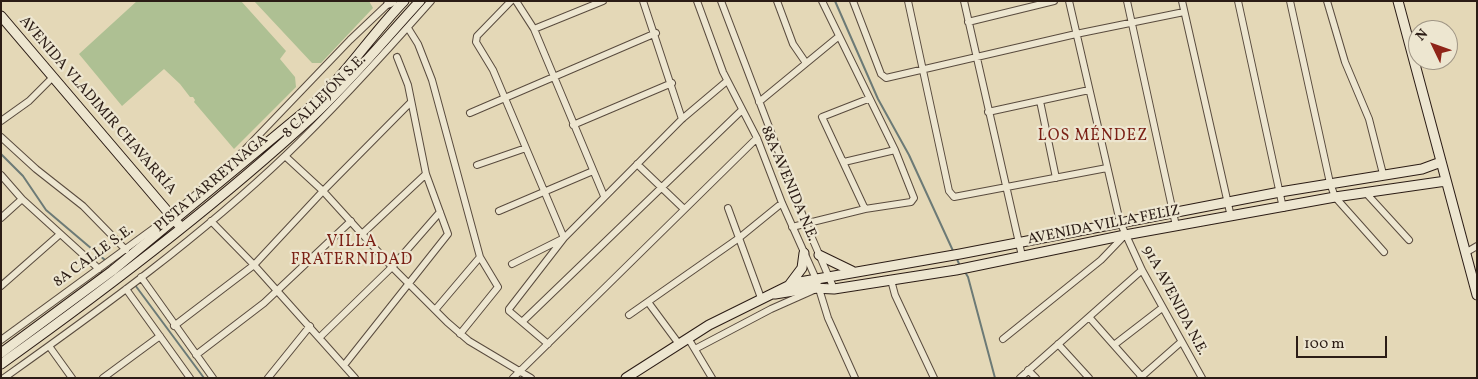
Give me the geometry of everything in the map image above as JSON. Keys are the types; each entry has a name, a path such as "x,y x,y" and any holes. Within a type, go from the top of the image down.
{"street":[{"name":"PISTA LARREYNAGA","path":"1,353 112,271 117,261 174,218 285,128 328,90 380,26 404,1"},
{"name":"PISTA LARREYNAGA","path":"1,364 127,272 182,228 312,117 357,72 420,1"},
{"name":"8 CALLEJÓN S.E.","path":"129,287 211,221 285,156 391,49 431,1"},
{"path":"511,1 476,39 506,98 543,192 564,238"},
{"path":"516,1 534,29 604,196"},
{"path":"534,29 603,1"},
{"path":"643,1 656,33 682,119"},
{"name":"88A AVENIDA N.E.","path":"697,1 727,80 756,138 792,227 816,279 828,318 855,378"},
{"name":"88A AVENIDA N.E.","path":"720,1 806,224 834,289"},
{"path":"777,1 793,44 806,63"},
{"path":"792,227 865,209 912,202 914,194 895,150 868,99 822,1"},
{"path":"854,1 883,76 886,78 975,56 1184,12"},
{"path":"908,1 951,194 954,197 1107,168"},
{"path":"964,1 1022,256"},
{"path":"968,22 1054,1"},
{"name":"91A AVENIDA N.E.","path":"1069,1 1120,222 1142,270 1202,378"},
{"path":"1127,1 1176,226"},
{"path":"1182,1 1231,217"},
{"path":"1238,1 1283,208"},
{"path":"1290,1 1330,183 1335,197 1384,252"},
{"path":"1327,1 1345,62 1369,119 1382,174"},
{"path":"1398,1 1477,295"},
{"name":"8A CALLE S.E.","path":"1,340 101,268 117,261 126,250 174,218 241,155 350,40 391,2"},
{"name":"AVENIDA VLADIMIR CHAVARRÍA","path":"1,16 190,238"},
{"path":"408,28 418,44 432,80 480,257 492,272 498,286 497,290 460,334"},
{"path":"470,113 656,33"},
{"path":"759,102 838,37"},
{"path":"345,364 448,234 426,174 408,86 397,56"},
{"path":"1,122 29,101 53,77"},
{"path":"548,344 509,309 564,238 682,119 727,80"},
{"path":"573,125 672,83"},
{"path":"988,112 1089,90"},
{"path":"865,209 822,116 868,99"},
{"path":"1040,101 1056,178"},
{"path":"174,326 254,265 323,191 411,102"},
{"path":"522,322 742,110"},
{"path":"241,155 285,128"},
{"path":"1,137 36,170 82,206 126,250"},
{"path":"513,378 756,138"},
{"path":"477,165 526,148"},
{"path":"844,162 895,150"},
{"path":"285,156 323,191 392,267 460,334 531,378"},
{"name":"AVENIDA VILLA FELIZ","path":"626,378 688,338 789,284 960,254 1280,192 1422,169 1441,162"},
{"path":"637,164 684,209"},
{"path":"499,210 593,171"},
{"path":"362,234 426,174"},
{"path":"1,176 59,234 101,268"},
{"name":"AVENIDA VILLA FELIZ","path":"764,297 818,288 834,289 956,270 1125,235 1283,208 1335,197 1446,181"},
{"path":"1366,193 1408,240"},
{"path":"1,218 22,199"},
{"path":"629,315 739,238 782,203"},
{"path":"728,208 764,297"},
{"path":"320,337 392,267 440,212"},
{"path":"211,221 345,364 355,378"},
{"path":"196,355 278,291 351,221"},
{"path":"1,286 59,234"},
{"path":"1002,339 1101,260 1125,235"},
{"path":"512,264 564,238"},
{"path":"1465,253 1477,246"},
{"path":"789,284 799,274 804,253"},
{"path":"819,255 836,265 855,272"},
{"path":"435,310 480,257"},
{"path":"1020,378 1142,270"},
{"path":"140,279 213,378"},
{"path":"891,280 895,295 934,378"},
{"path":"4,378 129,287 188,377"},
{"path":"695,350 771,309 818,288"},
{"path":"648,302 679,344"},
{"path":"1114,346 1162,308"},
{"path":"1089,317 1142,377 1181,342"},
{"path":"268,378 310,326"},
{"path":"103,378 160,336"},
{"path":"688,338 712,378"},
{"path":"1058,344 1088,378"},
{"path":"49,346 72,378"},
{"path":"1028,370 1036,378"}],"green space":[{"path":"137,1 241,1 286,51 280,59 295,77 296,87 234,149 194,102 193,97 190,97 180,84 164,69 122,106 79,54"},
{"path":"254,1 369,1 373,8 321,63 312,63"}],"waterway":[{"path":"835,1 878,99 909,155 954,253"},
{"path":"1,154 23,176 46,210 112,266"},
{"path":"956,257 960,266"},
{"path":"965,272 968,277 995,378"},
{"path":"135,285 204,378"}],"district":[{"name":"LOS MÉNDEZ","path":"1093,137"},
{"name":"VILLA FRATERNIDAD","path":"352,252"}]}
